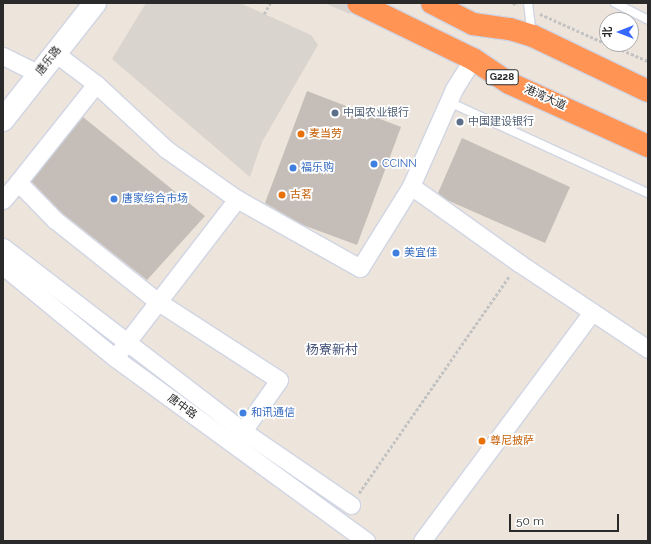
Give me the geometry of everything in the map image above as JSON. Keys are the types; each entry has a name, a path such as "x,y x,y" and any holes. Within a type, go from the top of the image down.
{"highway":[{"name":"港湾大道","path":"358,3 473,59 509,82 648,146"},
{"path":"432,3 473,24 532,36 648,91"}],"street":[{"name":"唐乐路","path":"3,120 95,3"},
{"path":"55,53 96,84 166,149 237,199 360,268 411,186 449,102 473,59"},
{"path":"3,56 39,74"},
{"path":"3,200 96,84"},
{"path":"18,182 55,220 157,301 279,380 243,431"},
{"path":"411,186 519,263 648,349"},
{"path":"115,358 157,301 237,199"},
{"path":"3,247 126,343 243,431 350,505"},
{"name":"唐中路","path":"3,266 115,358 366,541"},
{"path":"422,541 592,312"}],"lane":[{"path":"615,3 648,20"},
{"path":"529,6 532,36"},
{"path":"449,102 648,193"}],"path":[{"path":"264,14 270,3"},
{"path":"513,3 529,6 599,40"},
{"path":"627,52 648,61"},
{"path":"350,505 519,263"}],"shaded area":[{"path":"146,3 240,3 311,35 318,45 262,142 250,177 112,59"},
{"path":"324,3 354,3 350,14"}],"building":[{"path":"307,91 401,127 357,245 303,225 265,203"},
{"name":"唐家综合市场","path":"83,117 205,216 147,280 62,213 31,181"},
{"path":"462,138 570,187 545,243 447,200 438,193"}],"place":[{"name":"中国农业银行","path":"335,113"},
{"name":"中国建设银行","path":"460,122"},
{"name":"麦当劳","path":"301,134"},
{"name":"CCINN","path":"374,164"},
{"name":"福乐购","path":"293,168"},
{"name":"古茗","path":"282,195"},
{"name":"唐家综合市场","path":"114,199"},
{"name":"美宜佳","path":"396,253"},
{"name":"和讯通信","path":"243,413"},
{"name":"尊尼披萨","path":"482,441"}],"district":[{"name":"杨寮新村","path":"332,350"}]}
